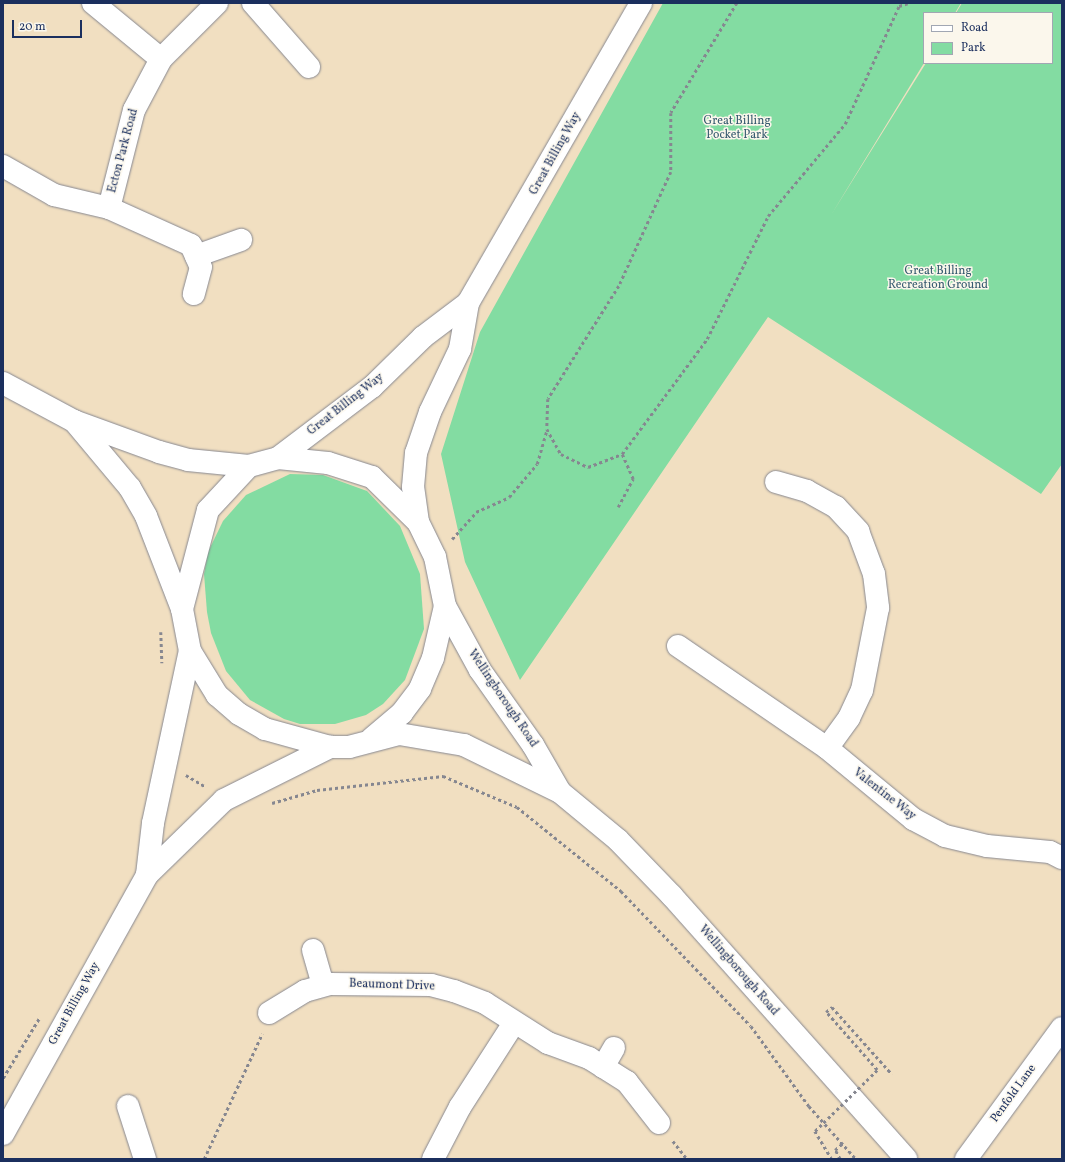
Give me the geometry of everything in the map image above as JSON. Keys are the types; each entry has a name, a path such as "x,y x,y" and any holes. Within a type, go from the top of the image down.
{"main road":[{"path":"93,3 160,59"},
{"name":"Ecton Park Road","path":"109,208 134,110 160,59 216,3"},
{"path":"254,3 308,67"},
{"name":"Great Billing Way","path":"418,522 413,487 416,453 430,412 460,350 468,303 641,3"},
{"name":"Ecton Park Road","path":"3,166 54,195 109,208 191,245 196,256"},
{"path":"194,294 201,267 196,256 241,240"},
{"name":"Great Billing Way","path":"278,458 372,387 423,337 468,303"},
{"path":"3,383 74,421 188,460 249,466 278,458 328,463 372,477 418,522 435,558 444,606 433,658 420,690 402,713 368,742"},
{"path":"74,421 130,488 149,522 182,608 190,651 217,695 239,714 265,729 330,747"},
{"path":"182,608 208,510 249,466"},
{"path":"776,482 807,491 836,507 858,531 874,574 878,608 862,690 849,718 827,748"},
{"name":"Wellingborough Road","path":"444,606 480,670 533,745 560,792"},
{"name":"Valentine Way","path":"678,646 827,748 913,819 945,836 987,846 1050,852 1062,858"},
{"name":"Great Billing Way","path":"147,875 153,822 190,651"},
{"name":"Wellingborough Road","path":"330,747 368,742 399,734 464,745 560,792 618,840 672,896 906,1159"},
{"name":"Great Billing Way","path":"3,1134 147,875 224,800 330,747"},
{"path":"312,950 323,985"},
{"name":"Beaumont Drive","path":"269,1013 305,991 323,985 431,985 484,1003 514,1023 603,1067 627,1082 659,1123"},
{"path":"433,1159 460,1107 514,1023"},
{"name":"Penfold Lane","path":"966,1159 1062,1028"},
{"path":"603,1067 614,1048"},
{"path":"128,1106 145,1159"}],"path":[{"path":"435,558 476,512 509,497 537,464 547,429 548,399 619,286 671,172 670,113 737,3"},
{"path":"547,429 561,454 588,467 622,454 707,339 768,216 845,124 899,6 908,3"},
{"path":"618,507 633,479 622,454"},
{"path":"161,625 162,670"},
{"path":"182,773 210,790"},
{"path":"266,805 317,790 443,776 517,806 622,891 751,1026 809,1106 856,1159"},
{"path":"832,1159 815,1131 877,1070 826,1012 832,1006 892,1074"},
{"path":"204,1159 258,1046 269,1013"},
{"path":"3,1078 41,1015"},
{"path":"840,1159 835,1150 843,1143"}],"green space":[{"name":"Great Billing Pocket Park","path":"663,3 961,3 956,12 923,12 923,64 831,215 925,64 1053,64 1053,12 957,12 962,3 1062,3 1062,464 1041,494 768,317 520,680 465,562 441,454 480,332"},
{"path":"290,474 323,475 367,491 400,526 420,574 424,629 405,680 383,704 366,715 335,724 300,724 284,719 250,700 226,671 211,633 207,612 204,574 208,552 223,521 246,495"}],"park label":[{"name":"Great Billing Recreation Ground","path":"938,279"}]}
